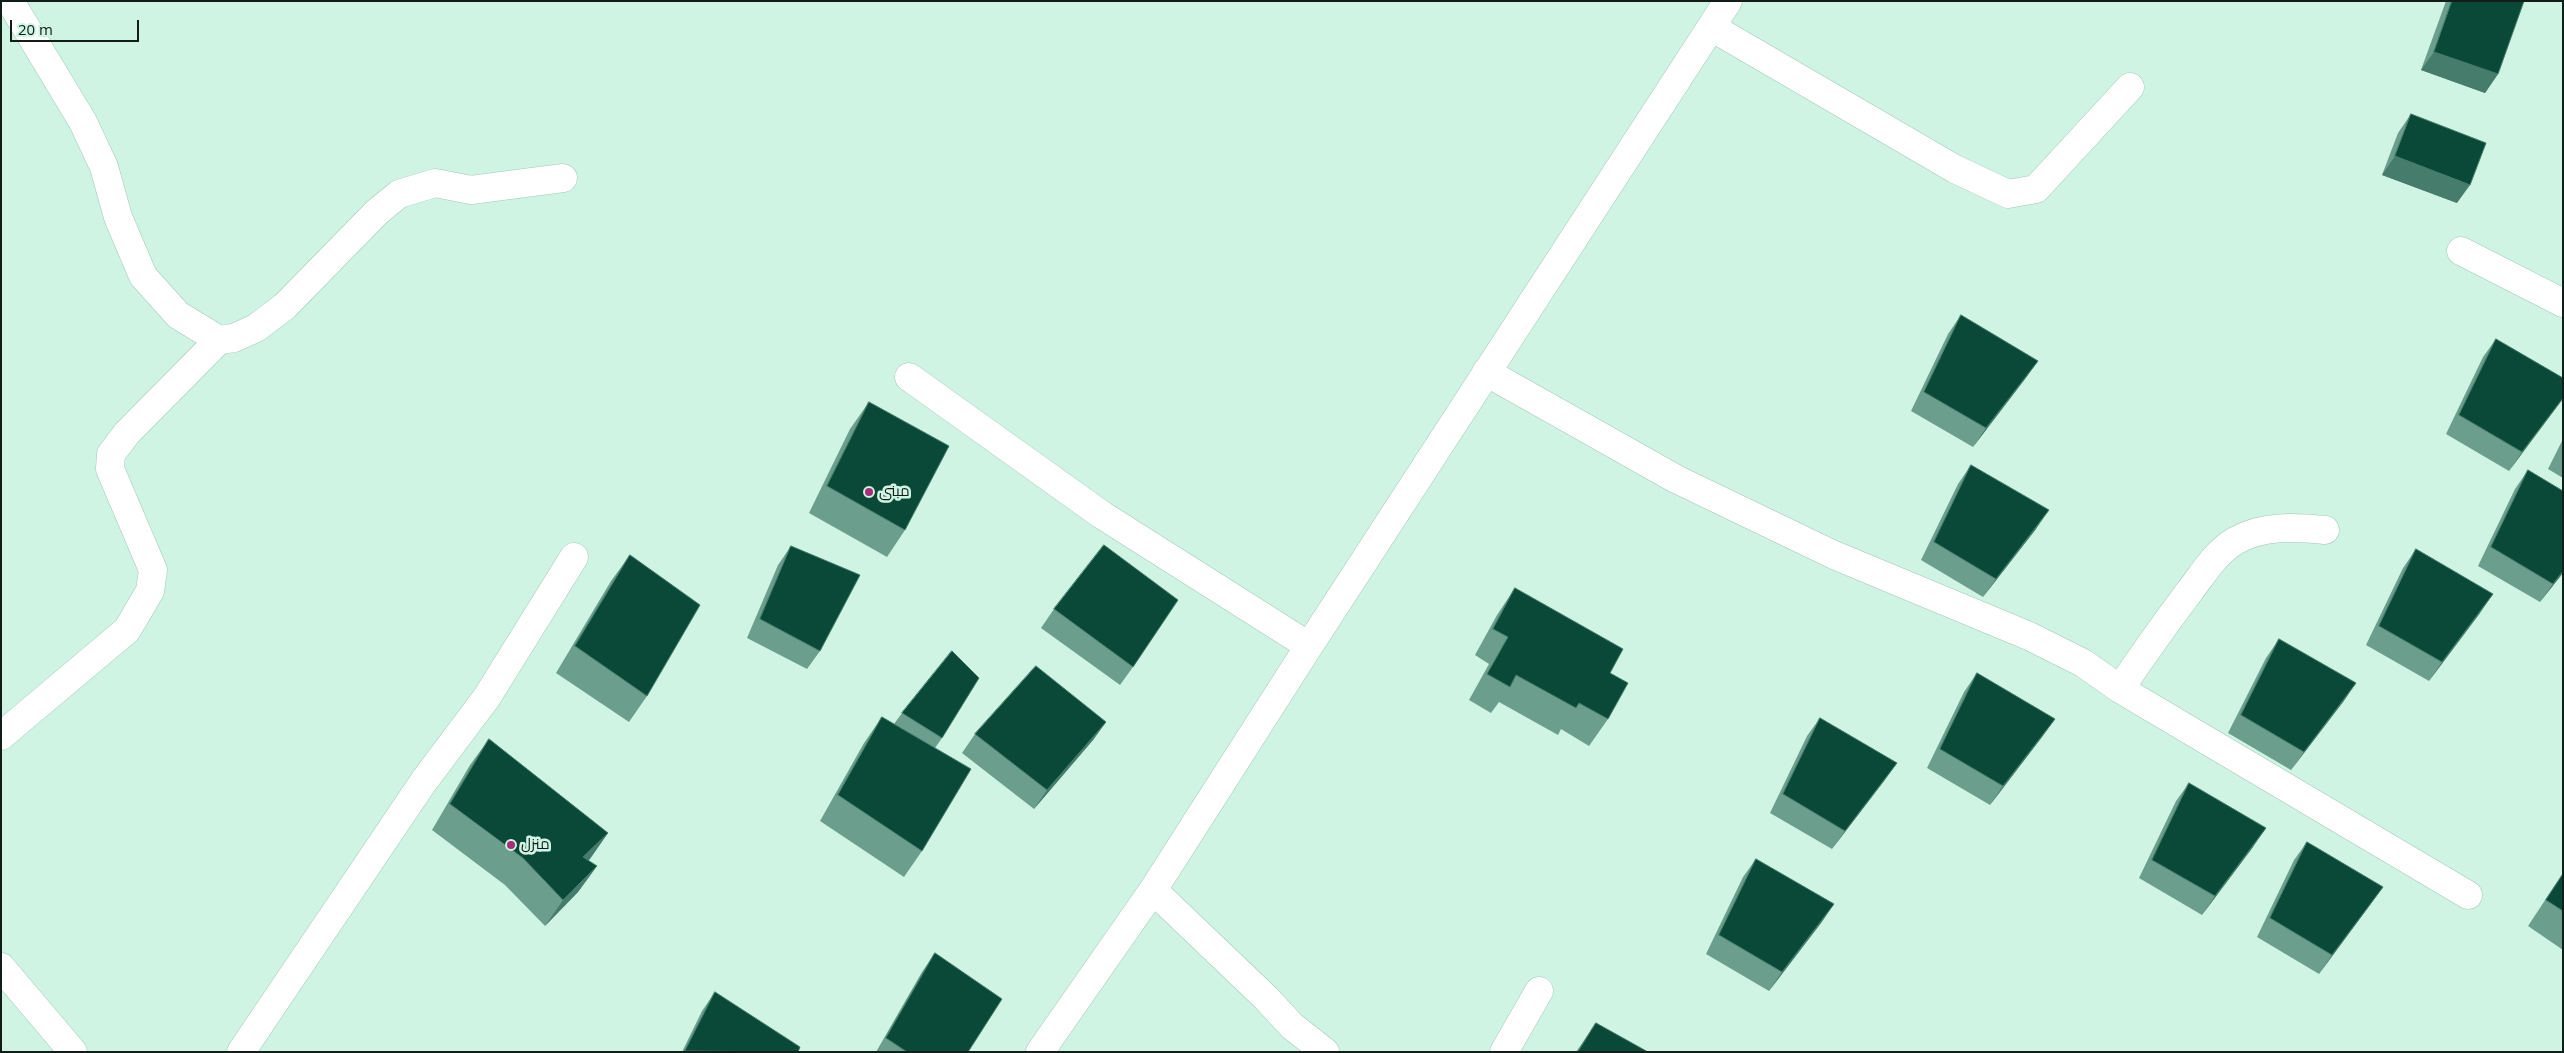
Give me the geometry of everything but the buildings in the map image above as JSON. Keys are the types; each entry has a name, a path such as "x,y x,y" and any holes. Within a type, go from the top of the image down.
{"street":[{"path":"1,6 9,1 83,122 104,168 118,217 143,276 178,314 219,340"},
{"path":"1040,1052 1153,890 1486,372 1728,1"},
{"path":"1711,28 1956,169 2008,194 2036,189 2130,87"},
{"path":"1,736 127,630 141,608 150,591 154,570 110,469 111,454 127,433 219,340 234,338 256,328 285,306 377,212 399,194 435,183 471,190 563,178"},
{"path":"2461,250 2563,303"},
{"path":"1486,372 1676,479 1834,555 2029,636 2083,663 2120,689 2468,895"},
{"path":"909,377 1102,515 1309,646"},
{"path":"2120,689 2156,635 2220,553 2236,541 2270,529 2287,526 2325,530"},
{"path":"241,1052 424,781 487,697 574,557"},
{"path":"1153,890 1254,986 1292,1026 1325,1052"},
{"path":"1,967 73,1052"},
{"path":"1504,1052 1538,990"}],"place":[{"name":"مبنى","path":"869,492"},
{"name":"منزل","path":"511,845"}]}
